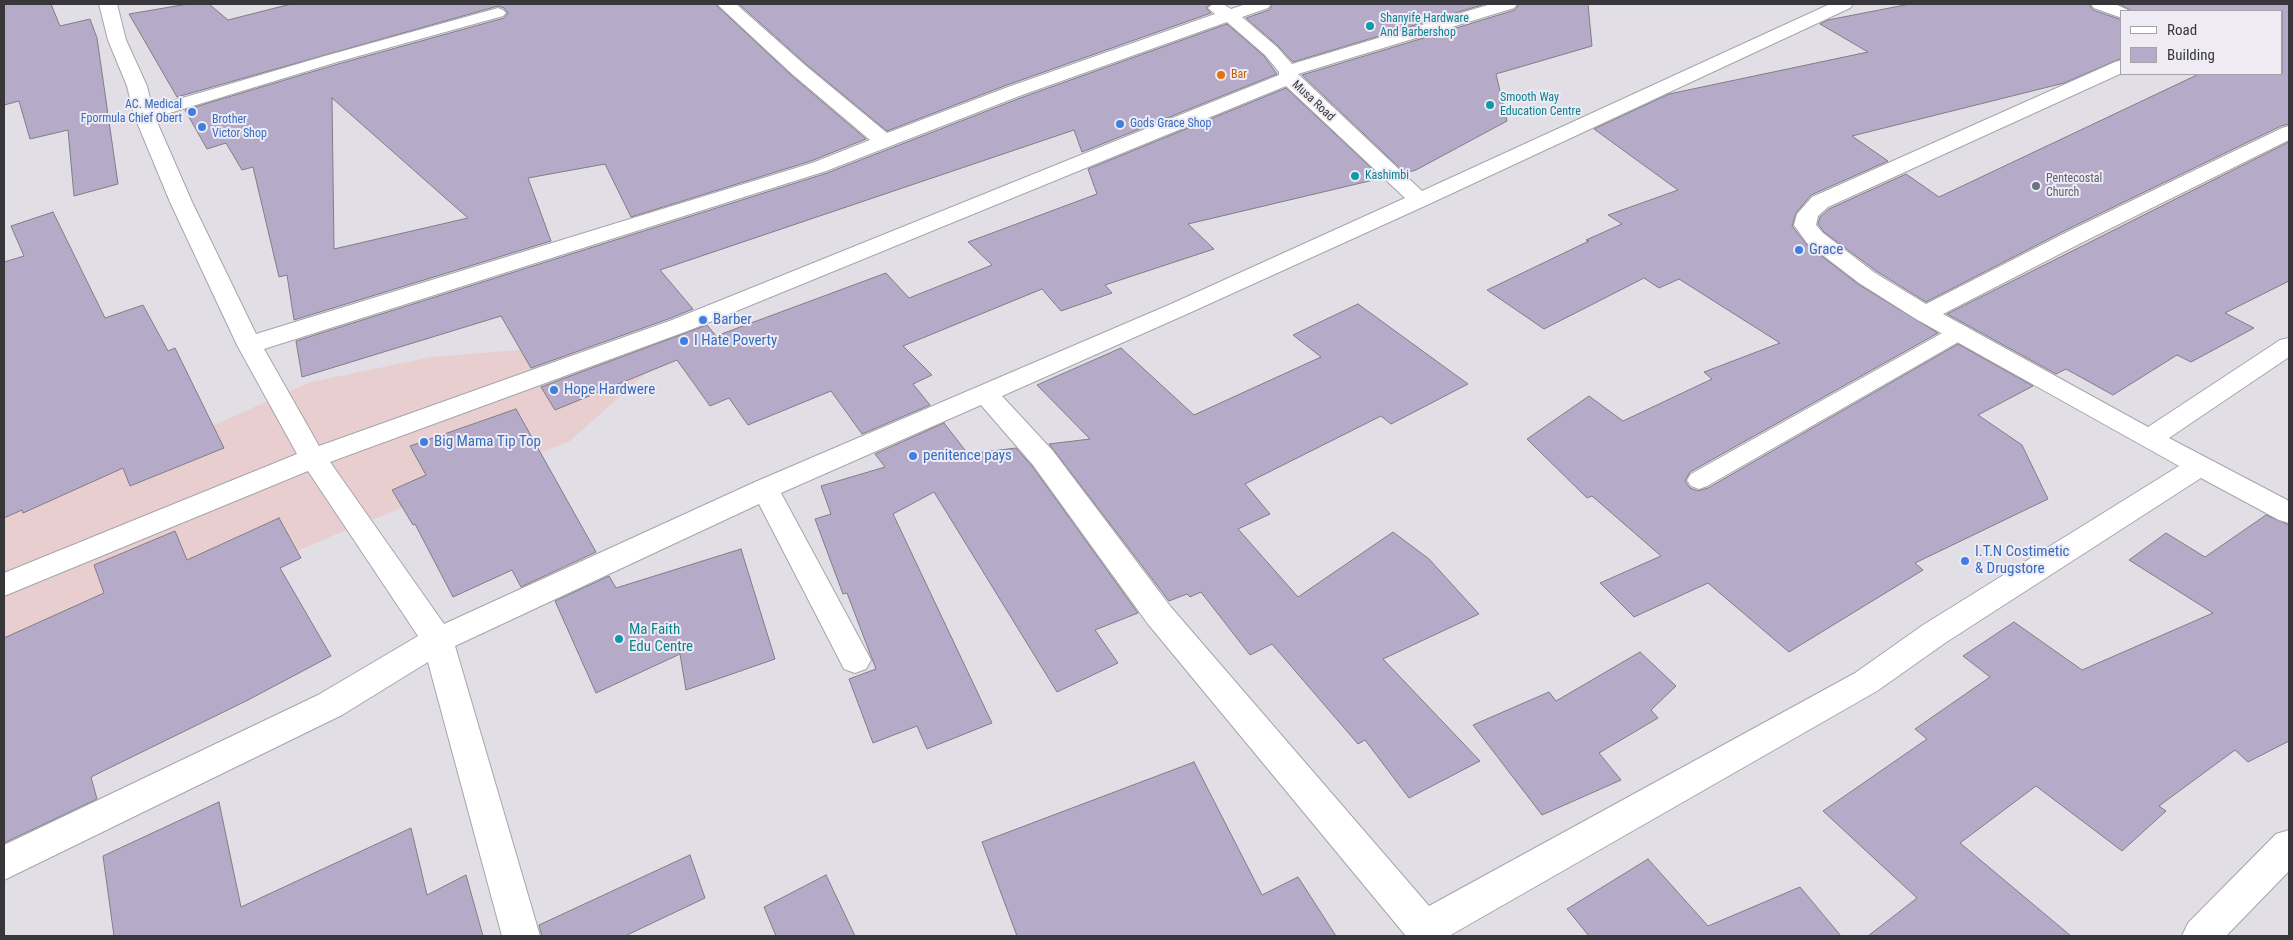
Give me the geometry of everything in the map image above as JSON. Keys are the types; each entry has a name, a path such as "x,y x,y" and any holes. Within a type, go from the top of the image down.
{"street":[{"path":"108,4 117,40 137,86 144,115 180,202 249,346 313,458 438,640 521,936"},
{"path":"726,4 799,70 884,142"},
{"name":"Musa Road","path":"1209,4 1230,16 1271,51 1289,75 1419,200"},
{"path":"249,346 469,275 755,189 819,167 1015,91 1262,4"},
{"path":"4,585 313,458 690,321 1289,75 1508,4"},
{"path":"4,863 330,705 438,640 765,489 1179,309 1844,4"},
{"path":"2100,4 2120,12"},
{"path":"2120,67 1820,202 1808,214 1805,225 1815,238 1867,278 1925,314 2149,439 2289,513"},
{"path":"1925,314 2077,236 2289,132"},
{"path":"2149,439 2289,346"},
{"path":"984,393 1043,458 1159,615 1427,933 1866,682 1934,634 2200,466"},
{"path":"765,489 855,660"},
{"path":"2201,936 2289,846"}],"lane":[{"path":"144,115 331,59 498,13"},
{"path":"1699,480 1960,332"}],"shaded area":[{"path":"543,348 647,372 570,441 332,536 4,678 4,518 311,382 432,357"}],"building":[{"path":"4,4 51,4 60,26 90,19 97,38 118,184 74,196 68,130 30,139 19,101 4,105"},
{"path":"188,4 209,4 228,20 291,4 715,4 791,75 866,139 811,161 631,217 605,164 528,178 551,241 294,320 287,275 279,277 253,167 242,170 226,143 207,149 185,110 338,64 504,18 508,13 504,8 498,6 177,97 129,14","holes":["332,98 468,218 334,249"]},
{"path":"739,4 1210,4 1206,8 1211,13 1007,85 887,131 807,65"},
{"path":"1273,4 1485,4 1293,62 1246,18 1269,10"},
{"path":"1519,4 1588,4 1592,46 1496,74 1507,121 1416,170 1405,173 1302,75 1515,10"},
{"path":"1910,4 2089,4 2093,10 2120,19 2120,59 2064,83 1852,136 1888,161 1811,195 1796,213 1792,226 1806,244 1858,284 1938,333 1690,472 1685,481 1690,488 1698,491 1708,488 1958,344 2033,386 1978,415 2022,445 2048,499 1915,563 1923,570 1789,652 1708,583 1634,617 1600,583 1661,556 1592,496 1587,498 1527,439 1589,396 1623,421 1712,379 1704,372 1780,343 1679,279 1659,288 1644,278 1544,329 1487,290 1622,224 1608,215 1678,190 1594,129 1669,94 1868,52 1820,24 1828,20"},
{"path":"2119,4 2289,4 2289,124 2281,126 2068,229 1926,302 1876,271 1824,232 1818,224 1820,217 1829,209 1906,174 1939,197 2197,75 2283,75 2283,10 2130,10"},
{"path":"1227,24 1264,56 1277,74 1082,152 1074,130 660,270 693,309 671,318 531,368 501,316 302,377 296,341 827,173 1023,97"},
{"path":"1286,88 1382,178 1188,224 1214,249 1105,285 1112,293 1061,311 1042,289 903,346 932,375 913,384 930,405 862,434 831,391 748,425 729,398 710,406 677,360 555,410 541,387 707,325 716,336 886,273 909,298 992,265 968,242 1097,194 1088,169"},
{"path":"2289,142 2289,281 2225,313 2254,328 2191,362 2177,355 2113,395 2066,369 2056,374 1947,314"},
{"path":"53,212 105,318 143,305 168,351 175,348 224,448 130,486 123,468 23,513 22,510 4,518 4,262 24,256 11,226"},
{"path":"1358,304 1468,384 1391,424 1381,416 1245,484 1270,514 1238,529 1298,597 1393,532 1429,559 1479,614 1383,659 1480,761 1409,798 1365,740 1358,744 1272,644 1250,655 1201,592 1190,597 1187,594 1169,601 1049,444 1090,439 1037,385 1121,348 1194,415 1321,357 1293,335"},
{"path":"516,409 596,552 521,587 512,570 453,597 415,524 413,525 392,490 426,475 410,446"},
{"path":"944,423 968,454 1016,448 1032,466 1138,613 1095,630 1118,663 1057,692 934,492 893,514 992,723 927,749 917,726 873,743 849,679 876,669 847,593 843,594 815,519 831,514 821,486 885,467 875,454"},
{"path":"2266,515 2289,525 2289,741 2248,762 2235,750 2159,806 2166,811 2122,851 2036,786 1960,843 2071,936 1868,936 1917,898 1823,811 1927,739 1915,729 1990,677 1963,656 2014,622 2082,670 2213,613 2129,560 2166,533 2205,557"},
{"path":"279,518 301,558 280,568 331,656 248,700 91,777 97,799 4,843 4,638 104,593 94,565 175,531 187,560"},
{"path":"741,549 775,659 686,690 680,654 596,693 555,601 609,576 616,588"},
{"path":"1640,652 1676,686 1651,710 1658,718 1599,753 1621,780 1542,815 1473,725 1549,692 1556,701"},
{"path":"1194,762 1262,895 1298,877 1336,936 1017,936 982,842"},
{"path":"219,802 241,907 411,828 427,895 466,875 483,936 114,936 103,856"},
{"path":"690,855 705,898 625,936 542,936 539,925"},
{"path":"1648,859 1708,926 1800,887 1841,936 1589,936 1567,909"},
{"path":"826,875 855,936 776,936 764,907"}],"place":[{"name":"Shanyife Hardware And Barbershop","path":"1370,26"},
{"name":"Bar","path":"1221,75"},
{"name":"Smooth Way Education Centre","path":"1490,105"},
{"name":"AC. Medical Fpormula Chief Obert","path":"192,112"},
{"name":"Gods Grace Shop","path":"1120,124"},
{"name":"Brother Victor Shop","path":"202,127"},
{"name":"Kashimbi","path":"1355,176"},
{"name":"Pentecostal Church","path":"2036,186"},
{"name":"Grace","path":"1799,250"},
{"name":"Barber","path":"703,320"},
{"name":"I Hate Poverty","path":"684,341"},
{"name":"Hope Hardwere","path":"554,390"},
{"name":"Big Mama Tip Top","path":"424,442"},
{"name":"penitence pays","path":"913,456"},
{"name":"I.T.N Costimetic & Drugstore","path":"1965,561"},
{"name":"Ma Faith Edu Centre","path":"619,639"}]}
